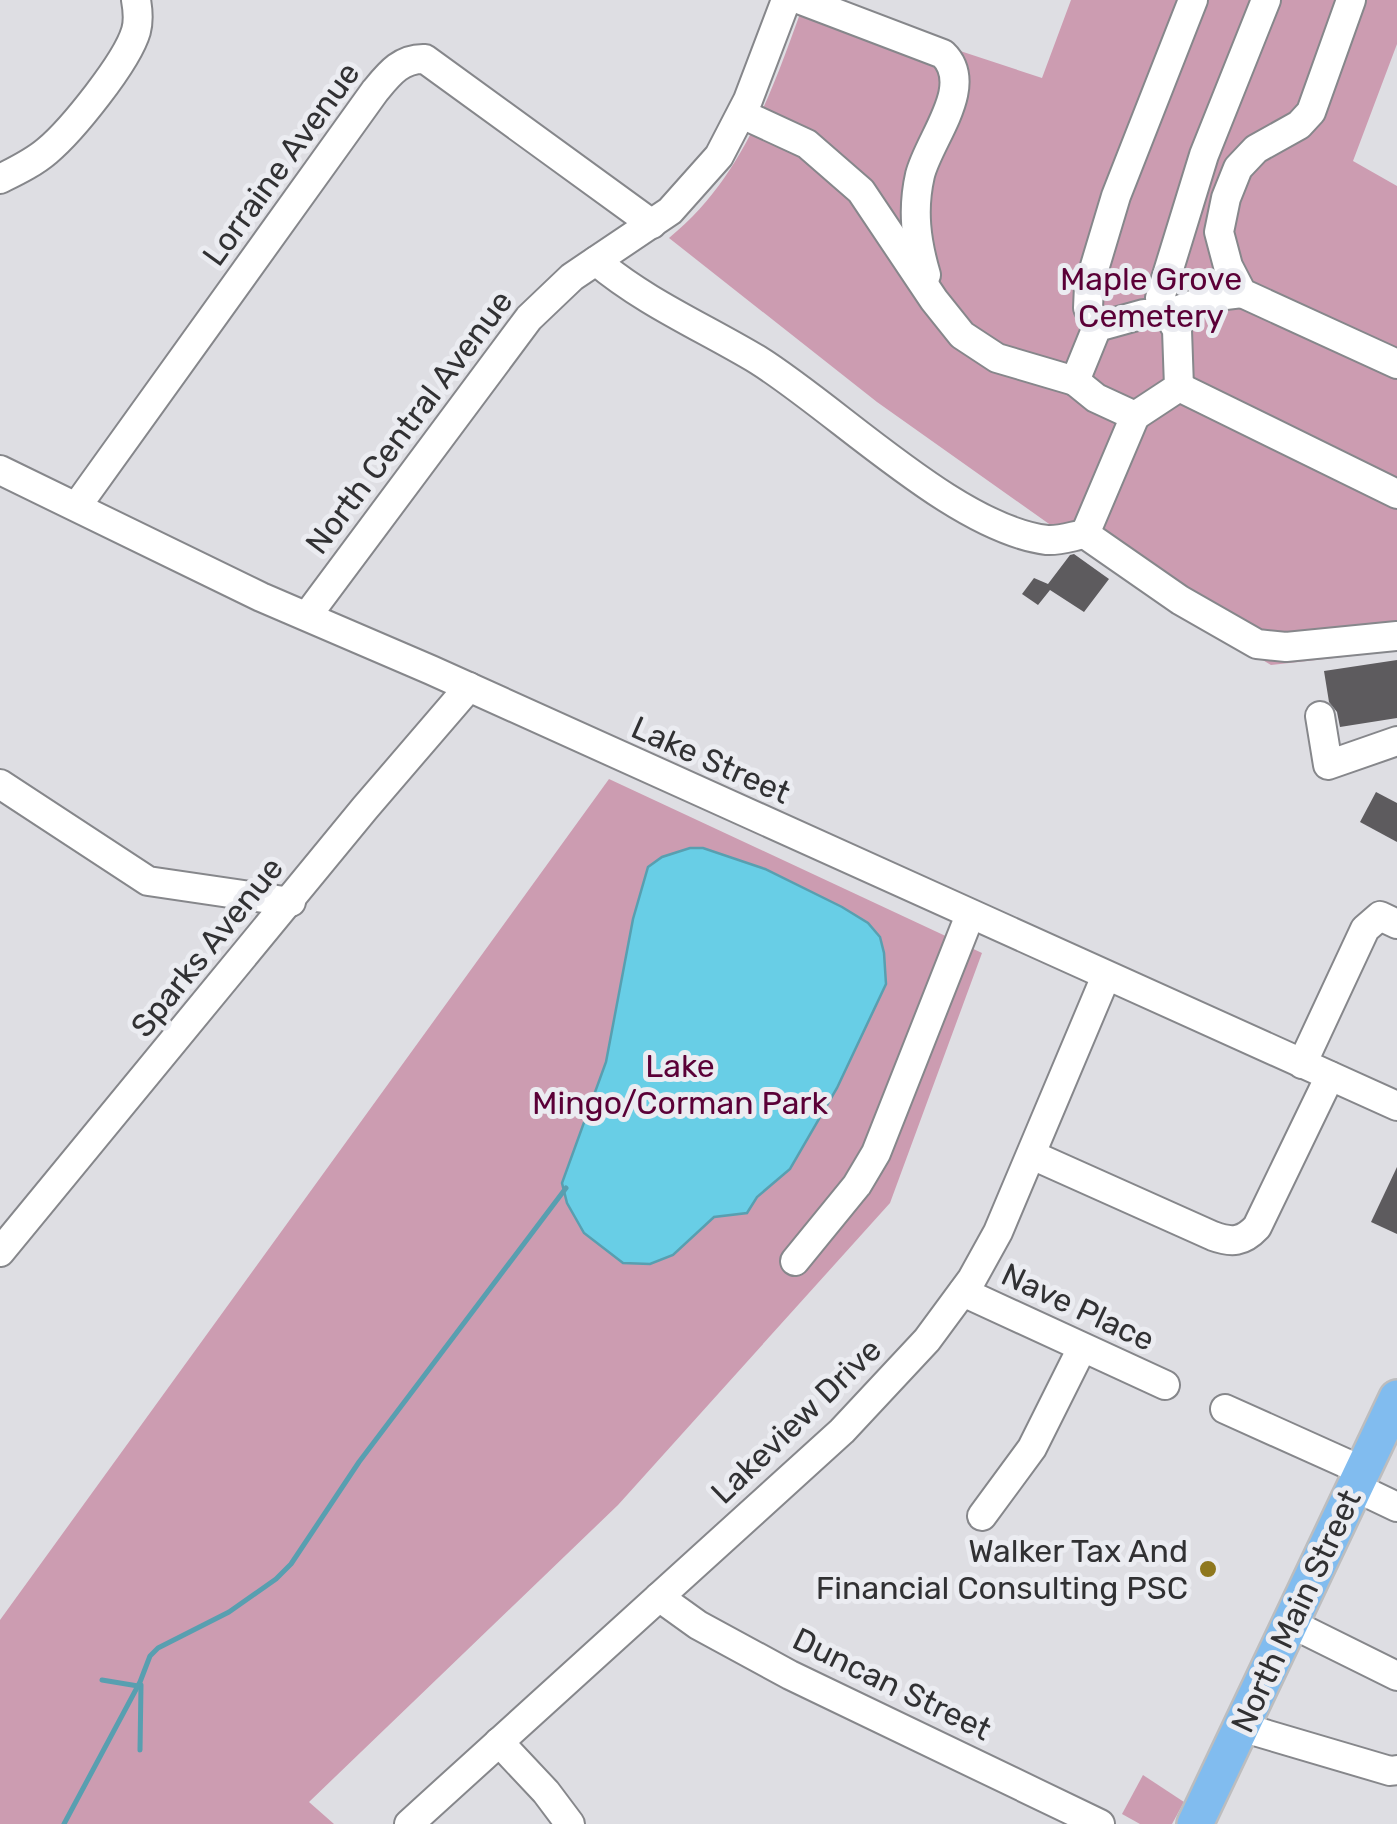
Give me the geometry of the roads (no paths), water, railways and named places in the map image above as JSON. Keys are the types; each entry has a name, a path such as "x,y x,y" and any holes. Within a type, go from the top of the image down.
{"main road":[{"name":"North Main Street","path":"1195,1824 1397,1398"}],"street":[{"path":"0,180 58,142 109,76 136,33 136,0"},
{"name":"North Central Avenue","path":"307,616 504,348 556,290 670,211 720,156 742,114 786,0"},
{"path":"800,0 942,54 952,63 956,75 954,91 921,172 914,214 934,300"},
{"path":"1097,327 1088,308 1089,286 1116,196 1193,0"},
{"path":"1179,387 1177,330 1160,298 1221,108 1266,0"},
{"path":"1229,294 1228,266 1219,232 1238,168 1256,149 1299,125 1310,112 1351,0"},
{"name":"Lorraine Avenue","path":"76,506 375,91 395,68 410,60 425,59 652,224"},
{"path":"742,114 807,144 861,191 962,335 997,358 1074,380 1096,398 1135,416"},
{"path":"596,261 630,289 757,359 828,408 902,468 975,513 1015,531 1050,540 1085,534 1180,600 1257,644 1286,647 1397,636"},
{"path":"1074,380 1097,327 1130,316 1168,314 1229,294 1397,364"},
{"path":"1085,534 1135,416 1179,387"},
{"path":"1179,387 1397,494"},
{"name":"Lake Street","path":"0,470 262,598 1397,1106"},
{"name":"Sparks Avenue","path":"1,1250 469,688"},
{"path":"1320,716 1328,765 1397,741"},
{"path":"0,784 148,881 290,902"},
{"path":"795,1261 857,1186 876,1153 970,915"},
{"path":"1302,1064 1365,929 1380,916 1397,924"},
{"name":"Lakeview Drive","path":"410,1824 860,1414 916,1352 986,1256 1106,976"},
{"path":"1032,1155 1213,1236 1229,1242 1246,1239 1257,1227 1330,1076"},
{"name":"Nave Place","path":"963,1292 1165,1385"},
{"path":"982,1516 1032,1448 1082,1348"},
{"path":"1225,1409 1359,1479 1397,1507"},
{"name":"Duncan Street","path":"659,1597 698,1625 790,1675 1100,1824"},
{"path":"1290,1623 1397,1676"},
{"path":"1241,1727 1397,1770"},
{"path":"499,1742 570,1824"}],"water":[{"path":"703,848 765,869 868,923 880,937 886,984 837,1088 790,1169 757,1197 747,1213 714,1217 673,1255 650,1264 623,1263 584,1233 567,1203 562,1183 606,1062 633,919 648,867 662,857"}],"waterway":[{"path":"64,1824 150,1656 158,1648 229,1612 291,1564 359,1462 566,1188"},
{"path":"102,1680 138,1686"},
{"path":"140,1750 141,1685"}],"place":[{"name":"Walker Tax And Financial Consulting PSC","path":"1208,1569"}],"park label":[{"name":"Maple Grove Cemetery","path":"1151,298"},
{"name":"Lake Mingo/Corman Park","path":"680,1084"}]}
